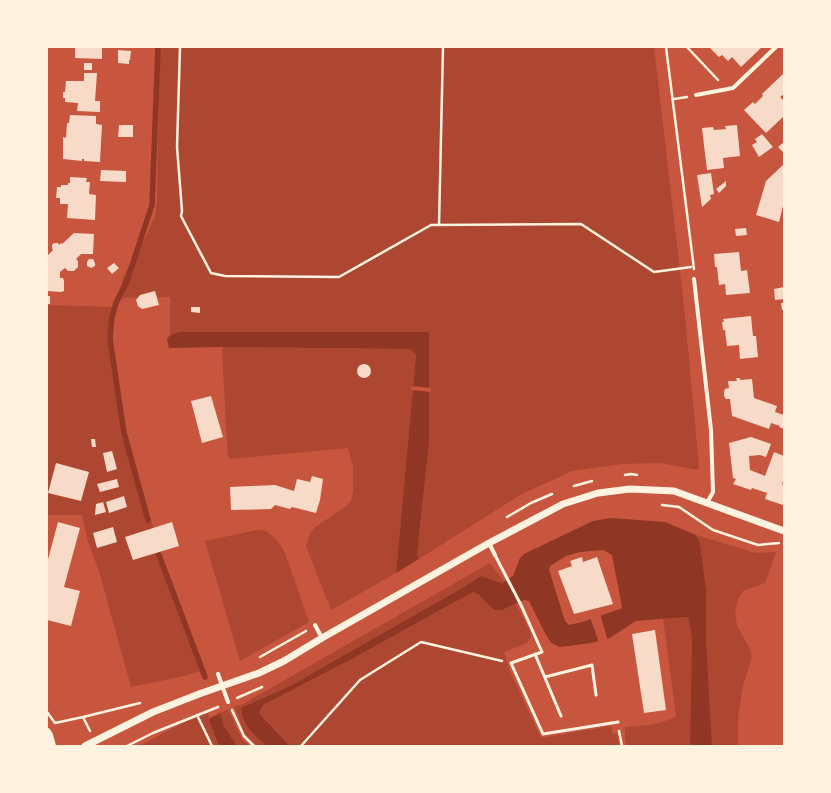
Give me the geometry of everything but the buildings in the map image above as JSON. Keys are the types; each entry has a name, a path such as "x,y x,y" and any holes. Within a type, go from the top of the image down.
{"main road":[{"path":"47,732 52,746"}],"street":[{"path":"696,95 733,88 776,47"},
{"path":"694,278 710,430 713,492 708,503"},
{"path":"85,746 154,712 222,685 259,673 284,661 489,543 563,504 598,493 630,489 674,491 784,531"},
{"path":"489,543 495,555"},
{"path":"315,625 322,638"},
{"path":"218,674 228,702"}],"lane":[{"path":"495,555 522,607 542,652 511,663 543,734 618,722"},
{"path":"535,654 562,716"},
{"path":"545,677 592,665 596,695"}],"path":[{"path":"180,47 178,147 182,211 181,216 212,273 226,276 339,277 431,225 581,224 654,272 694,267 666,47"},
{"path":"439,225 443,47"},
{"path":"687,47 726,90"},
{"path":"657,504 679,507 713,530 758,545 784,544"},
{"path":"301,746 360,680 421,642 511,663"},
{"path":"127,746 153,733 263,686"},
{"path":"228,702 244,736 254,746"},
{"path":"47,712 55,722 83,717"},
{"path":"198,715 212,746"},
{"path":"618,722 622,746"}],"shaded area":[{"path":"159,47 654,47 684,306 699,467 698,470 660,463 622,464 572,471 520,495 419,559 417,554 429,443 429,332 179,332 170,335 170,297 117,298 124,275 155,217 157,202"},
{"path":"47,305 115,307 112,340 126,430 161,556 205,670 131,687 99,571 88,542 82,515 47,515"},
{"path":"179,332 429,332 429,443 417,554 419,559 396,573 416,355 410,349 222,347 169,348 167,339 170,335"},
{"path":"222,347 410,349 416,355 396,573 331,610 306,546 310,534 314,528 345,507 351,501 353,491 353,466 348,448 230,459 228,456"},
{"path":"611,518 665,522 696,535 700,543 706,589 706,638 712,746 690,746 692,638 689,620 687,617 636,621 608,639 560,647 551,643 529,601 524,600 502,610 494,610 478,594 473,592 348,661 263,705 259,713 290,746 267,746 250,730 244,720 241,708 290,686 481,576 502,583 513,576 520,558 524,554 593,521","holes":["603,550 612,555 622,607 582,622 569,625 565,621 549,570 550,566 566,556 580,552"]},
{"path":"257,530 266,531 277,540 285,553 309,622 240,661 205,541"},
{"path":"696,535 756,553 776,552 765,583 743,591 738,600 735,611 737,626 749,647 752,657 743,686 738,717 738,746 712,746 706,637 706,588 700,543"},
{"path":"490,563 504,581 502,583 481,576 290,686 242,708 247,726 267,746 257,746 245,735 234,706 241,705"},
{"path":"473,592 478,594 486,602 502,610 516,604 530,631 531,637 527,643 504,652 509,669 541,738 611,726 613,734 617,733 619,746 290,746 259,712 263,705 348,661"},
{"path":"687,617 689,620 692,638 690,746 627,746 625,740 625,727 658,723 676,716 663,618"},
{"path":"228,709 242,739 250,746 237,746 224,726 220,713"},
{"path":"208,713 219,746 139,746 188,720"},
{"path":"220,713 224,726 237,746 219,746 209,720"}],"pier":[{"path":"412,386 431,388 431,392 411,390"},
{"path":"600,614 608,641 599,643 590,617"}],"waterway":[{"path":"148,520 124,433 110,338 112,317 116,303 127,281 152,205 158,47"},
{"path":"159,555 205,677"}]}
